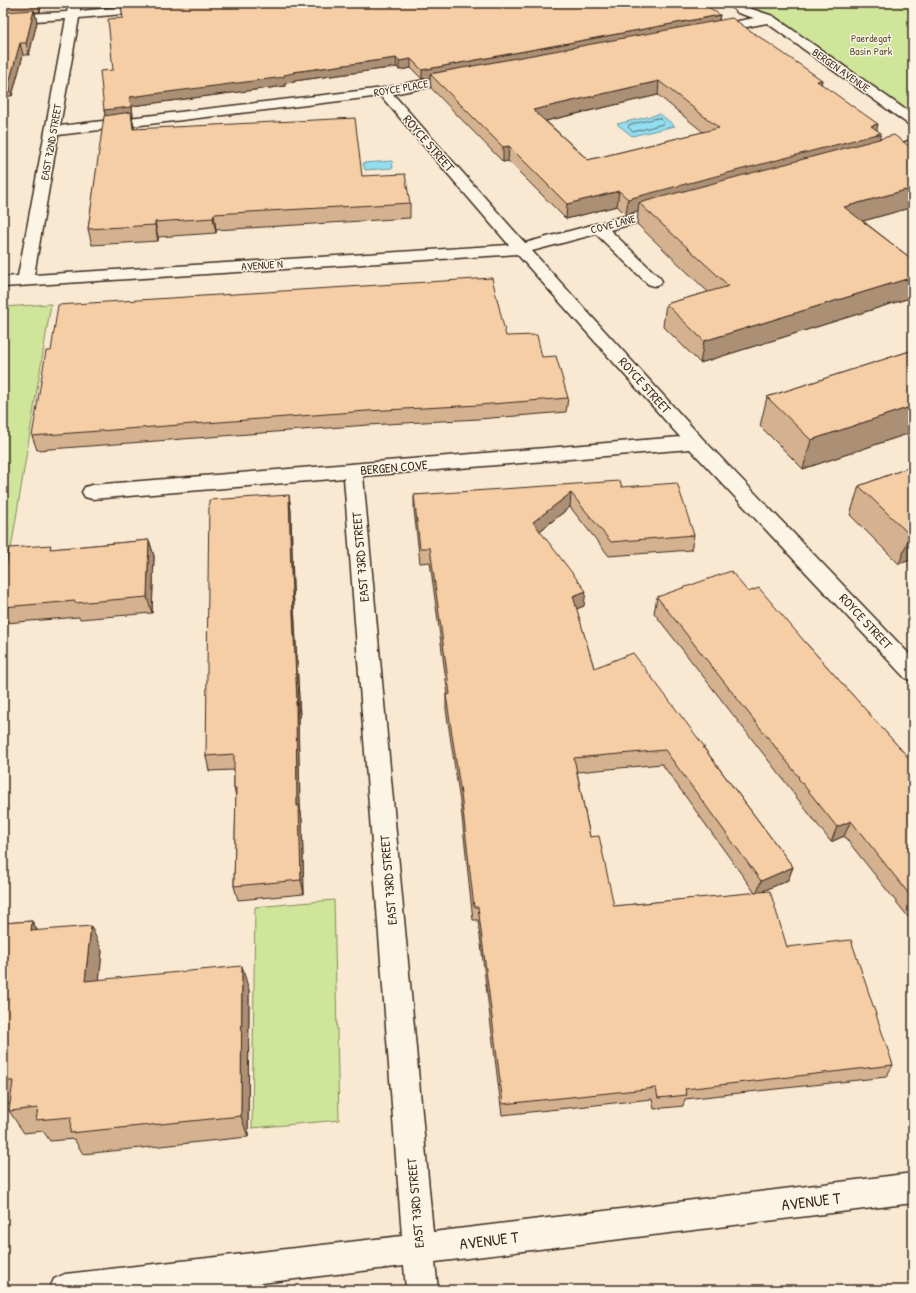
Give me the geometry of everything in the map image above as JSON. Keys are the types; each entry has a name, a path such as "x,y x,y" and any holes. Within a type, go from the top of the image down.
{"street":[{"path":"3,19 74,9 201,3"},
{"name":"BERGEN AVENUE","path":"733,3 742,10 769,19 913,121"},
{"name":"BERGEN AVENUE","path":"759,3 764,6 769,19"},
{"name":"EAST 72ND STREET","path":"25,281 74,9"},
{"path":"700,32 769,19"},
{"name":"ROYCE PLACE","path":"53,131 384,92 469,76"},
{"name":"ROYCE STREET","path":"384,92 521,249 696,442 913,672"},
{"path":"864,158 913,144"},
{"name":"COVE LANE","path":"521,249 683,206"},
{"path":"599,228 654,280"},
{"name":"AVENUE N","path":"3,282 521,249"},
{"name":"BERGEN COVE","path":"92,492 696,442"},
{"name":"EAST 73RD STREET","path":"353,470 422,1290"},
{"name":"AVENUE T","path":"65,1290 419,1249 913,1188"}],"green space":[{"name":"Paerdegat Basin Park","path":"737,3 913,3 913,122"},
{"path":"51,304 3,598 3,307"},
{"path":"334,900 339,1120 252,1128 255,907"}],"water":[{"path":"660,114 675,126 632,136 617,124"},
{"path":"392,161 393,168 365,170 363,163"}],"building":[{"path":"166,3 703,3 720,15 422,70 411,59 399,61 396,58 293,72 294,73 284,75 284,77 130,97 131,107 104,110 100,71 113,70 108,19 123,18 121,7"},
{"path":"34,10 26,43 20,43 9,83 3,84 3,12"},
{"path":"732,18 822,80 817,81 878,124 871,126 881,133 628,199 619,191 567,204 509,146 503,147 430,74","holes":["659,81 719,128 588,160 533,110"]},
{"path":"131,112 133,129 355,118 362,176 405,174 410,203 214,214 213,218 155,222 155,225 88,229 104,116"},
{"path":"894,135 913,149 913,188 844,207 913,260 913,277 704,341 666,304 729,286 639,203"},
{"path":"492,278 506,336 537,335 542,357 556,356 568,398 479,405 367,411 32,436 46,351 51,351 58,305"},
{"path":"913,350 913,406 811,440 767,397"},
{"path":"913,466 913,534 910,535 859,486"},
{"path":"620,481 622,487 677,483 694,535 611,542 571,493 533,522 586,591 573,596 594,668 633,653 793,867 761,881 665,750 574,758 590,837 599,836 614,906 770,891 787,947 851,940 893,1065 685,1089 687,1095 658,1098 656,1088 503,1104 478,907 474,907 461,794 446,695 450,694 430,548 420,548 414,495"},
{"path":"289,495 297,701 297,806 299,805 301,880 234,886 236,788 234,788 234,754 206,756 209,500"},
{"path":"149,540 147,597 3,607 3,586 9,548 51,545 50,549"},
{"path":"731,571 748,592 759,588 913,763 913,899 851,821 837,827 657,597"},
{"path":"32,921 31,931 91,926 85,981 242,966 241,1116 70,1133 71,1117 36,1120 38,1108 9,1111 13,1081 3,1081 3,923"}]}
